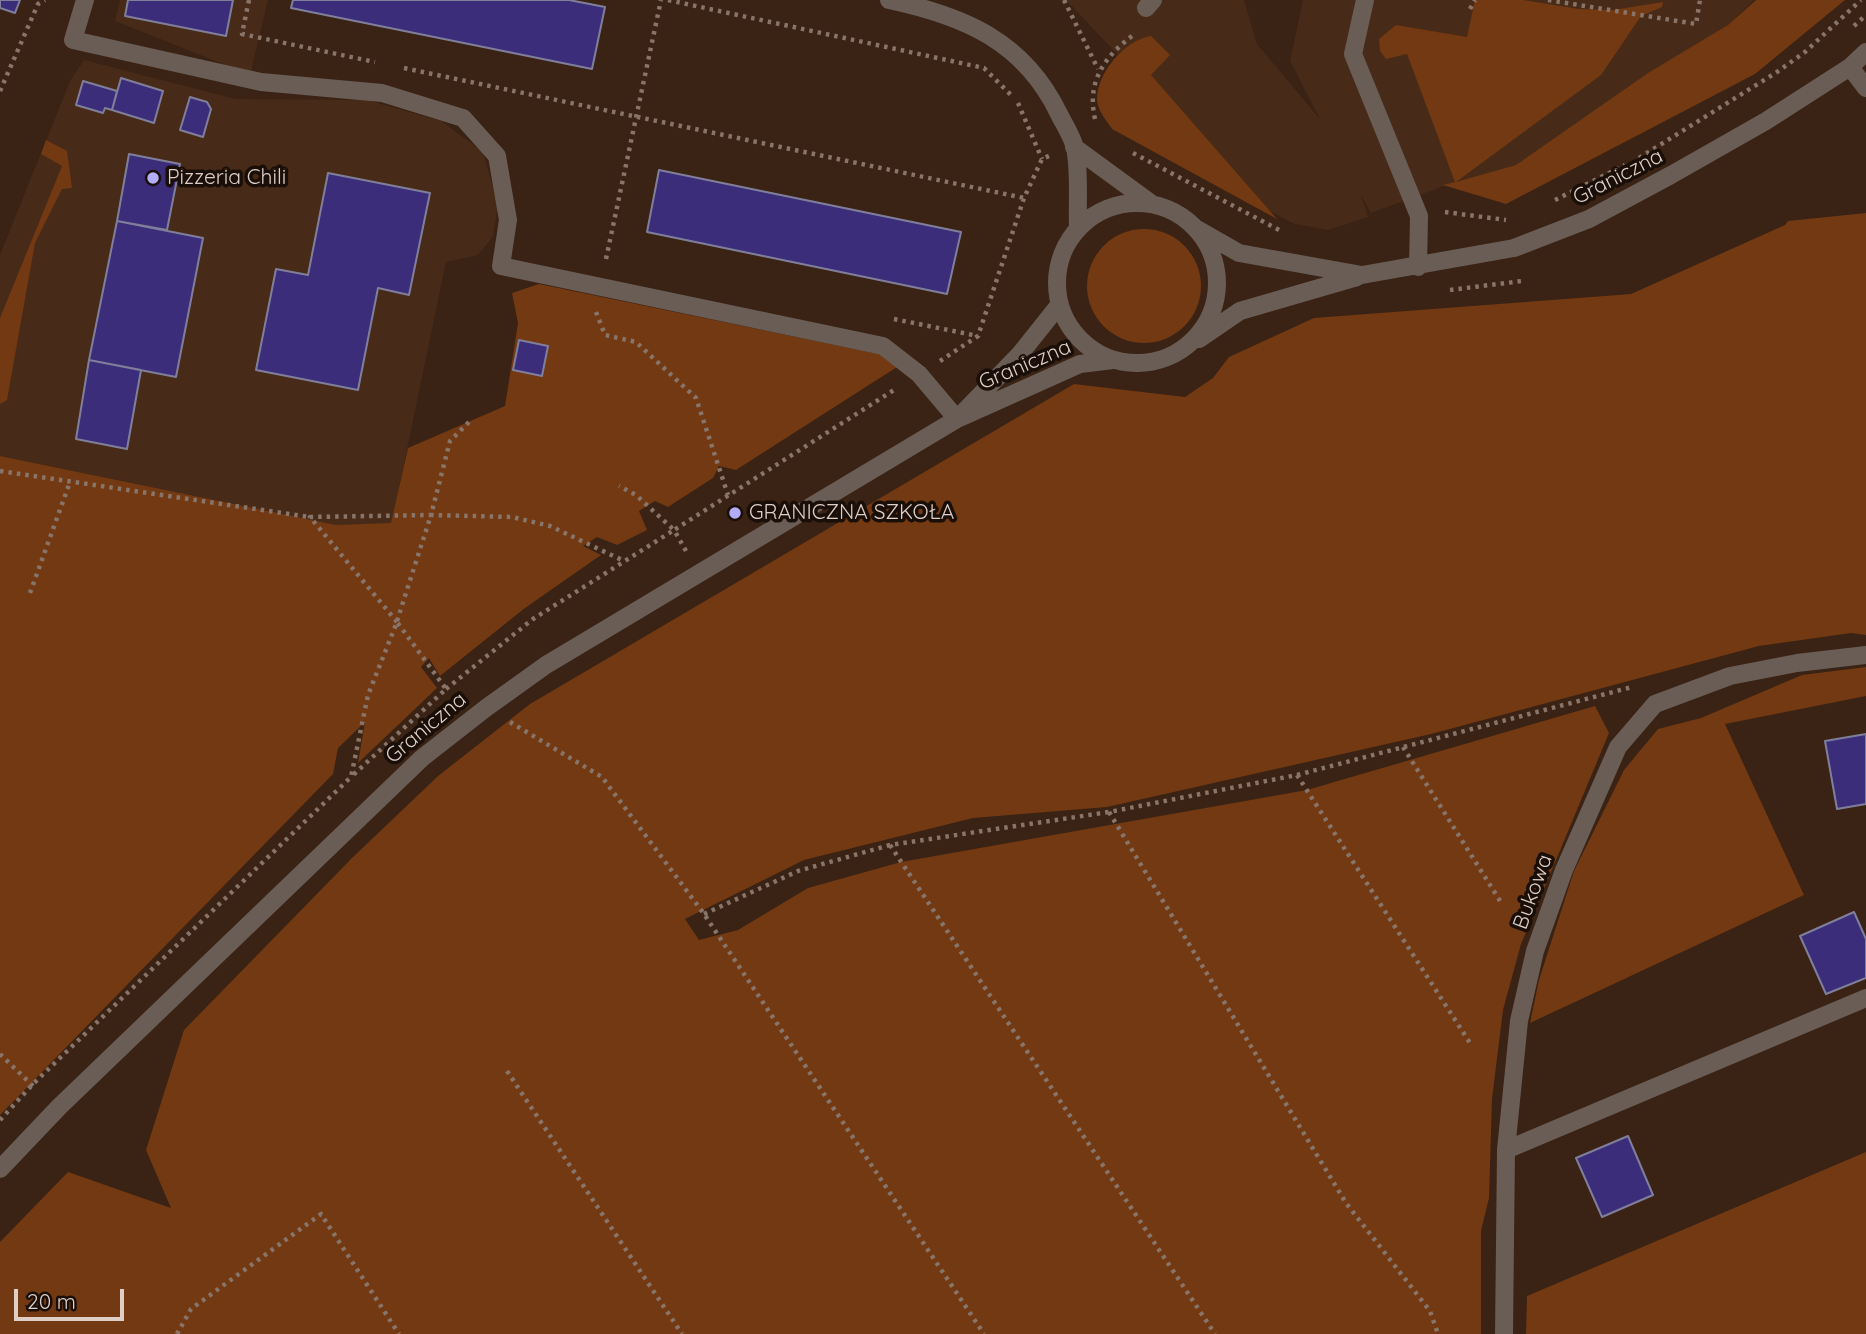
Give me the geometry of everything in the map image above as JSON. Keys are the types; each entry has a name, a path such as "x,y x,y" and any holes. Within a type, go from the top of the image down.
{"street":[{"path":"85,0 73,40 261,82 382,93 463,118 497,156 508,220 501,266 883,346 919,374 957,419"},
{"path":"889,0 929,8 965,22 1003,42 1050,96 1074,147 1078,228"},
{"path":"1365,0 1353,54 1419,216 1418,267"},
{"name":"Graniczna","path":"1187,346 1240,311 1362,275 1514,248 1589,219 1766,121 1850,67 1866,52"},
{"path":"1850,67 1866,88"},
{"path":"1074,147 1152,204"},
{"path":"1126,203 1152,204 1177,212 1197,229 1211,252 1217,277 1215,303 1204,327 1187,346 1165,359 1139,364 1113,360 1090,349 1072,330 1059,305 1056,278 1063,251 1078,228 1100,211 1126,203"},
{"name":"Graniczna","path":"1197,229 1239,253 1362,275"},
{"name":"Graniczna","path":"957,419 1020,355 1059,305"},
{"name":"Graniczna","path":"0,1169 59,1107 330,844 422,758 485,708 547,665 957,419 1080,364 1113,360"},
{"name":"Bukowa","path":"1504,1334 1506,1150 1518,1021 1535,951 1564,870 1618,747 1655,704 1730,676 1797,663 1866,655"},
{"path":"1506,1150 1866,998"}],"path":[{"path":"0,91 37,4 45,0"},
{"path":"249,0 242,34 377,62"},
{"path":"662,0 634,117 596,311 605,335 636,342 696,398 728,495"},
{"path":"0,1120 32,1085 351,777 446,689 533,619 978,336 1024,198 1042,159 1017,101 984,68 668,0"},
{"path":"1064,0 1098,69"},
{"path":"1470,9 1475,0"},
{"path":"1548,0 1696,24 1700,0"},
{"path":"1672,137 1805,52 1861,0"},
{"path":"1097,125 1092,92 1098,69 1149,11"},
{"path":"391,65 1024,198"},
{"path":"351,777 368,695 397,622 431,515 450,440 470,421"},
{"path":"0,471 310,517 431,515 525,520 550,526 622,560"},
{"path":"30,593 70,482"},
{"path":"619,486 636,495 674,530 701,574"},
{"path":"310,517 397,622 446,689"},
{"path":"704,914 798,872 890,845 1110,812 1297,775 1636,686"},
{"path":"485,708 602,777 704,914 984,1334"},
{"path":"1403,747 1502,904"},
{"path":"1297,775 1470,1043"},
{"path":"1110,812 1346,1203 1430,1311 1438,1334"},
{"path":"890,845 1215,1334"},
{"path":"0,1054 32,1085"},
{"path":"507,1071 682,1334"},
{"path":"177,1334 191,1309 321,1214 399,1334"}],"shaded area":[{"path":"120,0 268,0 251,71 238,70 115,21"},
{"path":"1066,0 1244,0 1257,44 1320,119 1290,61 1303,0 1754,0 1728,25 1495,179 1455,182 1371,213 1361,195 1368,217 1328,230 1295,224 1261,207"},
{"path":"1475,0 1523,0 1579,9 1613,10 1663,2 1662,7 1641,16 1601,75 1456,182 1516,165 1648,73 1728,25 1756,0 1845,0 1755,74 1506,204 1443,185 1455,182 1407,54 1386,59 1380,51 1379,39 1396,25 1467,37"},
{"path":"1151,36 1170,55 1151,75 1277,219 1112,129 1105,119 1097,100 1098,89 1107,68 1122,51"},
{"path":"84,60 236,99 367,100 441,121 483,152 498,205 493,237 478,255 446,262 389,536 0,456 0,255 70,81"},
{"path":"46,140 67,151 72,188 62,189 35,243 7,400 0,404 0,318 62,166 41,154"},
{"path":"1866,213 1866,635 1851,633 1759,646 1431,734 1107,807 973,818 804,860 685,919 699,940 738,930 808,888 901,862 1307,790 1595,706 1609,733 1521,944 1503,1010 1492,1099 1489,1198 1481,1231 1481,1334 0,1334 0,1242 68,1172 171,1208 146,1150 184,1030 352,858 438,776 530,704 1074,384 1185,397 1213,378 1229,357 1314,318 1631,294 1785,225 1788,221"},
{"path":"1144,229 1166,234 1184,246 1196,264 1201,286 1196,308 1184,326 1166,338 1144,343 1122,338 1104,326 1092,308 1087,286 1092,264 1104,246 1122,234"},
{"path":"539,284 908,360 736,470 719,466 713,478 668,507 655,501 639,511 647,530 617,545 597,537 583,546 601,555 525,608 440,676 429,658 421,667 437,688 358,763 365,722 338,748 333,774 0,1115 0,456 336,525 391,523 408,448 505,406 518,323 512,293"},
{"path":"1866,667 1866,696 1725,724 1804,895 1530,1023 1539,980 1574,871 1624,770 1658,729 1701,718 1802,675"},
{"path":"1866,1152 1866,1334 1526,1334 1527,1296"}],"building":[{"path":"0,0 20,0 15,13 0,8"},
{"path":"128,0 233,0 226,36 125,16"},
{"path":"293,0 569,0 605,7 592,69 291,8"},
{"path":"121,78 163,91 154,123 112,110"},
{"path":"83,81 117,91 112,110 105,108 103,113 76,105"},
{"path":"190,97 207,102 211,109 203,137 180,130"},
{"path":"129,154 180,164 167,230 117,221"},
{"path":"659,170 961,232 947,294 647,232"},
{"path":"328,173 430,193 409,295 378,288 358,390 256,370 276,269 308,275"},
{"path":"117,221 203,238 176,377 89,360"},
{"path":"519,340 548,346 542,376 513,370"},
{"path":"89,360 141,370 127,449 76,439"},
{"path":"1866,734 1866,804 1837,809 1825,741"},
{"path":"1854,912 1866,939 1866,978 1826,994 1800,936"},
{"path":"1628,1136 1653,1195 1602,1217 1576,1158"}],"place":[{"name":"Pizzeria Chili","path":"153,178"},
{"name":"GRANICZNA SZKOŁA","path":"735,513"}]}
